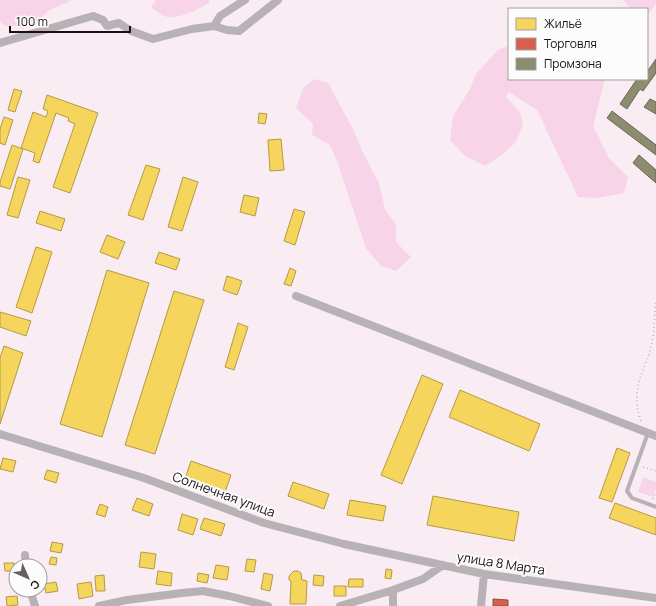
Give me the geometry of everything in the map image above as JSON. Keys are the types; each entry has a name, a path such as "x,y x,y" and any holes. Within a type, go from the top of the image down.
{"street":[{"path":"214,26 220,16 245,0"},
{"path":"0,43 93,16 103,20 107,26 119,23 132,31 153,40 192,29 214,26 227,30 239,31 278,0"},
{"path":"296,296 656,436"},
{"name":"Солнечная улица","path":"0,434 144,478 264,523 344,544 443,565"},
{"name":"улица 8 Марта","path":"340,606 350,605 423,579 443,565 484,574 656,598"},
{"path":"481,606 484,574"},
{"path":"393,590 393,606"},
{"path":"99,606 127,600 182,592 203,591 268,606"}],"lane":[{"path":"646,432 628,487 628,493 632,498 654,506"}],"path":[{"path":"646,432 637,410 637,388 653,338 656,303"},
{"path":"636,464 656,472"},
{"path":"654,506 656,492"}],"shaded area":[{"path":"0,0 72,0 48,11 38,21 23,26 4,26 0,21"},
{"path":"156,0 209,0 209,3 187,14 169,17 162,15 151,7"},
{"path":"623,0 656,0 656,3 648,15 648,8 630,8"},
{"path":"508,46 508,80 605,80 593,126 609,158 628,177 624,193 598,198 578,197 537,110 509,92 506,97 520,112 523,125 515,143 503,154 485,166 465,156 450,140 453,116 470,89 476,74 498,50"},
{"path":"314,79 328,83 354,131 362,151 379,183 385,209 396,225 396,242 411,257 396,271 381,266 366,248 338,164 330,145 312,135 313,124 296,108 303,88"},
{"path":"643,477 656,482 653,497 638,492"}],"building: Жильё":[{"path":"14,89 22,91 15,112 8,110"},
{"path":"47,95 98,113 70,193 53,187 75,124 68,121 69,118 56,113 39,163 33,161 35,153 21,148 33,112 46,117 48,111 43,109"},
{"path":"259,113 267,114 265,124 258,123"},
{"path":"4,117 13,120 5,145 0,143 0,129"},
{"path":"281,139 284,170 270,171 268,140"},
{"path":"12,145 23,149 10,189 0,186 0,182"},
{"path":"146,165 160,169 143,220 128,215"},
{"path":"18,177 30,180 18,218 7,215"},
{"path":"183,177 198,182 182,231 168,227"},
{"path":"244,195 259,198 255,216 240,212"},
{"path":"294,209 305,212 295,245 284,241"},
{"path":"40,211 65,219 61,231 36,223"},
{"path":"107,235 125,242 118,259 100,252"},
{"path":"36,247 52,252 32,313 16,307"},
{"path":"159,252 180,259 176,270 155,263"},
{"path":"290,268 296,271 291,286 284,284"},
{"path":"107,270 149,283 102,437 60,424"},
{"path":"227,276 242,281 237,295 223,290"},
{"path":"174,291 204,300 155,454 125,445"},
{"path":"0,312 31,321 26,336 0,327"},
{"path":"238,323 248,327 234,370 225,367"},
{"path":"4,346 23,353 0,424 0,358"},
{"path":"422,375 443,384 402,484 381,475"},
{"path":"460,390 540,424 529,451 449,417"},
{"path":"617,448 630,453 612,502 599,498"},
{"path":"3,458 16,461 13,472 0,469"},
{"path":"191,461 231,475 224,495 184,482"},
{"path":"47,470 59,473 56,483 44,479"},
{"path":"293,482 329,494 324,509 288,496"},
{"path":"433,496 519,512 514,541 427,525"},
{"path":"137,498 153,504 149,516 132,510"},
{"path":"350,500 386,506 383,521 347,515"},
{"path":"615,503 656,518 656,535 609,518"},
{"path":"100,504 108,507 105,517 96,514"},
{"path":"182,514 198,519 193,535 178,530"},
{"path":"204,518 225,524 221,536 200,529"},
{"path":"52,542 63,544 61,553 50,551"},
{"path":"141,552 156,554 154,569 139,567"},
{"path":"51,557 57,558 56,565 49,564"},
{"path":"247,559 256,560 254,572 245,571"},
{"path":"4,563 8,563 8,571 5,571"},
{"path":"216,565 229,567 227,580 213,578"},
{"path":"386,569 392,570 391,579 385,578"},
{"path":"158,571 172,573 171,586 156,584"},
{"path":"294,571 301,573 302,580 307,581 306,604 290,604 291,581 289,580 289,576"},
{"path":"198,573 209,575 207,583 197,581"},
{"path":"264,573 273,575 270,591 261,589"},
{"path":"104,575 105,591 96,591 95,576"},
{"path":"314,575 324,576 323,586 313,585"},
{"path":"349,579 363,579 363,587 348,587"},
{"path":"56,582 58,591 48,593 48,583"},
{"path":"91,582 93,596 79,599 77,584"},
{"path":"334,586 346,586 346,596 334,596"},
{"path":"6,597 17,598 18,605 7,606"}],"building: Торговля":[{"path":"493,599 508,600 508,606 493,606"}],"building: Промзона":[{"path":"656,59 656,73 643,91 640,89 627,109 620,104 636,80 648,80 648,71"},
{"path":"650,99 656,102 656,114 644,107"},
{"path":"612,111 656,145 656,155 607,118"},
{"path":"639,155 656,170 656,183 633,163"}]}
